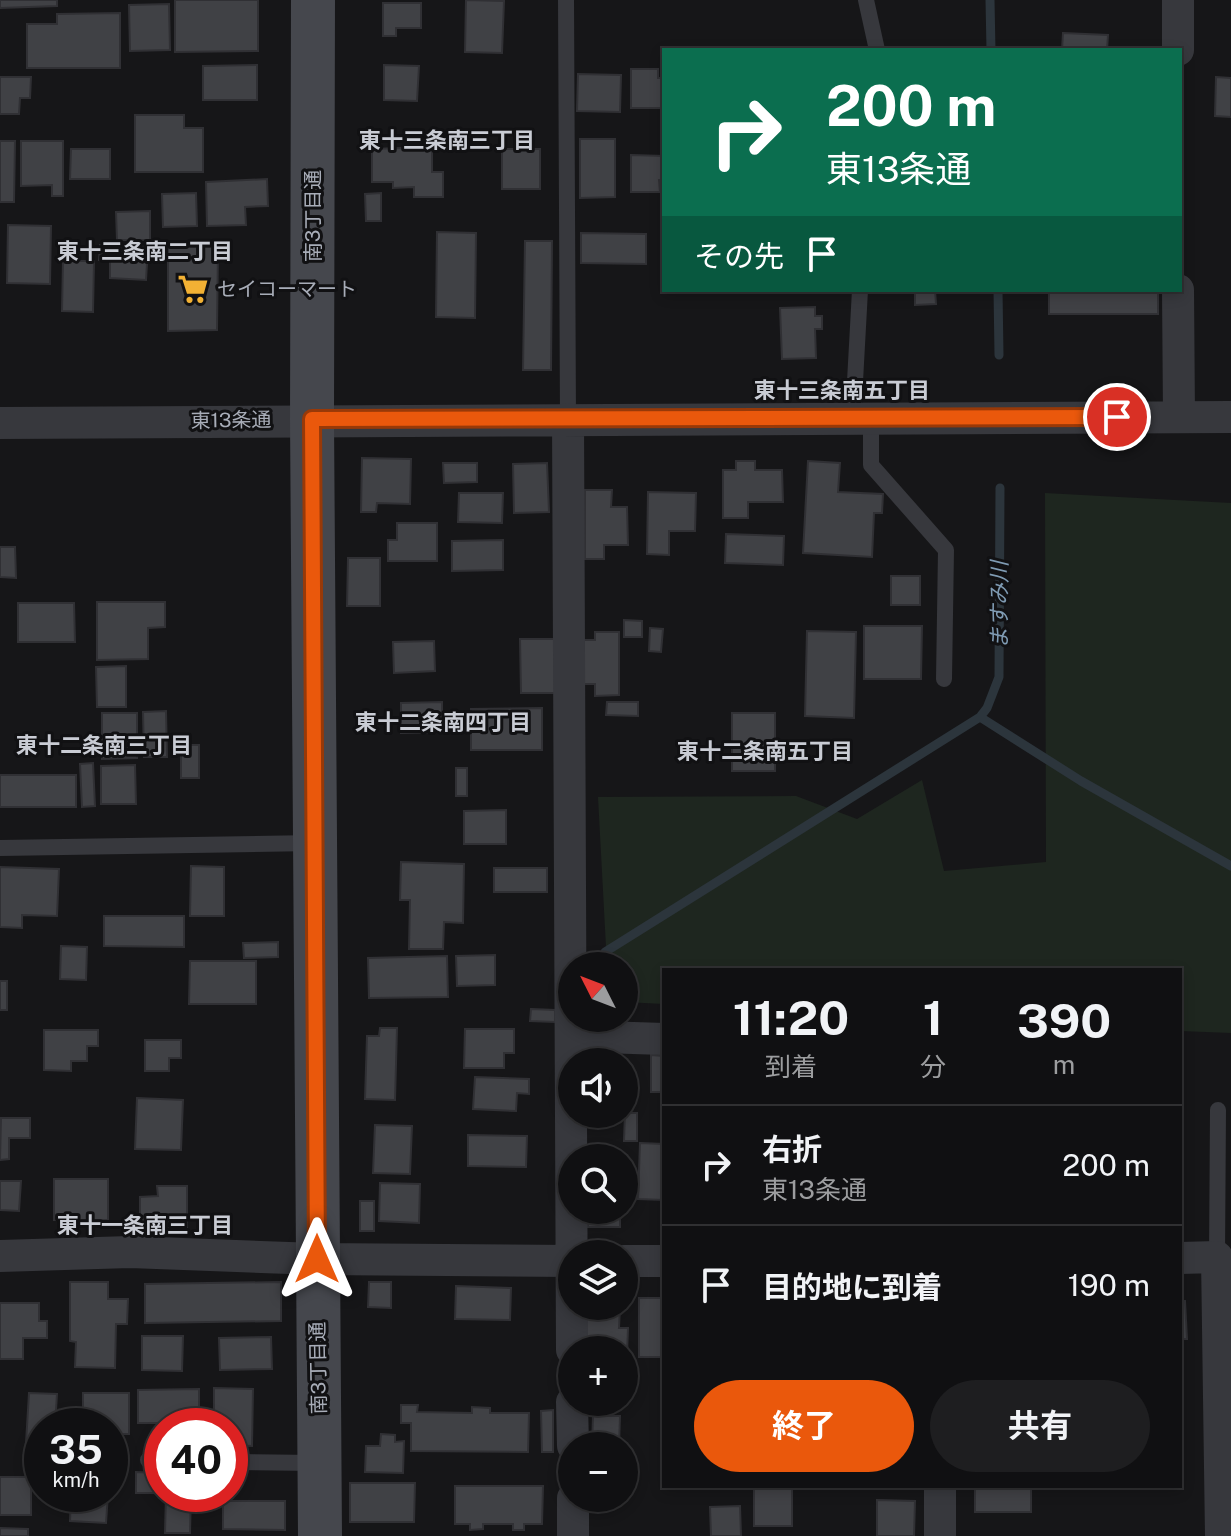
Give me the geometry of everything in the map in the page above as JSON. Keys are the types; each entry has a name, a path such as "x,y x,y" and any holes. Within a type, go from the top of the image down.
{"street":[{"name":"南3丁目通","path":"313,0 312,419 320,1536"},
{"path":"1178,0 1178,48"},
{"path":"1178,292 1179,417"},
{"name":"東13条通","path":"0,423 312,419 1231,417"},
{"path":"568,419 572,1240"},
{"path":"571,1036 662,1039"},
{"path":"0,1256 130,1252 317,1259 558,1261"},
{"path":"1182,1258 1217,1257 1221,1536"},
{"path":"638,1261 662,1261"},
{"path":"940,1488 940,1536"},
{"path":"573,1512 573,1536"}],"lane":[{"path":"566,0 568,419"},
{"path":"866,0 877,48"},
{"path":"860,292 862,418 871,465 946,550 944,679"},
{"path":"0,848 316,843"},
{"path":"1217,1257 1218,1110"},
{"path":"248,1462 319,1464"}],"shaded area":[{"path":"1045,493 1231,503 1231,1033 1182,1031 1182,968 662,968 662,1004 638,1003 638,952 606,952 598,797 796,796 857,819 922,780 944,871 1046,862"}],"building":[{"path":"0,0 57,0 57,6 0,8"},
{"path":"175,0 258,0 258,51 175,52"},
{"path":"466,0 504,1 502,53 465,52"},
{"path":"383,3 421,3 421,28 396,28 396,36 383,36"},
{"path":"169,4 170,50 130,51 129,5"},
{"path":"120,13 120,68 27,68 27,24 57,24 57,14"},
{"path":"1063,33 1108,35 1107,48 1062,48"},
{"path":"257,65 257,100 203,100 203,66"},
{"path":"384,65 419,66 417,101 384,100"},
{"path":"631,69 658,69 658,78 662,78 662,108 631,108"},
{"path":"578,74 621,75 620,112 577,111"},
{"path":"0,77 31,77 30,98 20,98 19,114 0,114"},
{"path":"1216,77 1231,78 1231,117 1215,116"},
{"path":"135,115 184,115 184,128 203,128 203,172 135,172"},
{"path":"580,139 615,139 615,197 580,198"},
{"path":"0,141 15,141 14,202 0,202"},
{"path":"21,141 63,141 63,196 52,196 52,185 21,186"},
{"path":"432,147 432,172 443,172 443,197 414,197 414,187 393,188 393,182 372,182 372,149"},
{"path":"71,149 110,149 110,179 70,179"},
{"path":"502,149 540,149 540,189 502,189"},
{"path":"631,155 662,156 660,192 631,192"},
{"path":"267,179 268,206 245,207 246,225 207,226 206,182"},
{"path":"196,193 197,226 163,227 162,194"},
{"path":"381,193 381,221 366,221 365,194"},
{"path":"150,211 150,240 117,240 116,212"},
{"path":"8,225 51,226 50,284 7,283"},
{"path":"437,232 476,233 475,318 436,317"},
{"path":"581,233 646,234 646,264 581,263"},
{"path":"525,241 552,241 551,370 523,370"},
{"path":"100,245 148,247 146,280 110,278 110,261 99,260"},
{"name":"セイコーマート","path":"168,247 218,247 217,330 168,331"},
{"path":"63,261 94,261 93,312 62,311"},
{"path":"915,292 935,292 936,304 915,305"},
{"path":"1049,292 1158,292 1158,314 1049,314"},
{"path":"815,307 815,316 822,316 822,329 815,329 816,358 782,359 780,308"},
{"path":"362,458 411,459 410,504 377,503 376,512 361,512"},
{"path":"736,461 755,461 755,470 782,470 783,502 748,502 748,518 723,518 723,470 736,470"},
{"path":"808,461 840,463 838,492 883,494 882,513 874,513 872,557 803,553"},
{"path":"443,463 477,463 477,482 444,483"},
{"path":"547,463 549,512 514,513 513,464"},
{"path":"585,490 612,490 611,507 627,507 628,545 604,545 604,559 585,559"},
{"path":"648,492 696,493 695,531 669,531 669,555 647,554"},
{"path":"459,493 503,493 502,523 458,522"},
{"path":"397,523 437,523 437,561 388,561 388,540 397,540"},
{"path":"726,534 784,536 783,565 725,563"},
{"path":"503,540 503,570 452,571 452,541"},
{"path":"0,547 15,547 16,578 0,577"},
{"path":"348,558 380,558 380,606 347,606"},
{"path":"891,576 920,576 920,605 891,605"},
{"path":"97,602 165,602 165,627 148,628 148,659 97,660"},
{"path":"18,603 74,603 75,642 18,642"},
{"path":"624,620 642,621 642,637 624,637"},
{"path":"864,626 922,626 921,679 864,679"},
{"path":"650,628 663,629 661,652 649,651"},
{"path":"807,631 856,632 854,718 805,716"},
{"path":"595,632 619,632 619,695 595,696 595,684 584,684 584,640 595,640"},
{"path":"520,639 558,639 558,693 521,693"},
{"path":"434,641 435,671 394,673 393,642"},
{"path":"126,666 126,707 97,707 96,667"},
{"path":"442,702 442,732 401,733 401,703"},
{"path":"607,702 638,702 638,716 606,715"},
{"path":"542,708 542,750 471,750 471,709"},
{"path":"166,711 167,757 144,757 143,712"},
{"path":"102,713 137,713 137,758 102,759"},
{"path":"732,713 775,713 775,771 732,771"},
{"path":"181,745 199,745 199,778 181,778"},
{"path":"93,763 95,806 82,807 80,764"},
{"path":"135,765 136,804 101,804 101,766"},
{"path":"456,768 467,768 467,796 456,796"},
{"path":"0,775 76,775 76,807 0,807"},
{"path":"506,810 506,844 464,844 464,811"},
{"path":"401,862 464,864 463,923 444,922 443,949 409,949 410,900 400,900"},
{"path":"191,866 224,867 224,916 190,916"},
{"path":"0,867 59,869 57,916 22,915 22,928 0,927"},
{"path":"494,868 547,868 547,892 494,892"},
{"path":"104,916 184,916 184,947 104,946"},
{"path":"278,942 278,957 244,958 243,943"},
{"path":"61,946 87,947 86,980 60,979"},
{"path":"495,955 495,985 457,986 456,956"},
{"path":"447,956 448,997 369,998 368,958"},
{"path":"190,961 256,961 256,1004 189,1004"},
{"path":"0,981 7,981 7,1010 0,1010"},
{"path":"531,1009 555,1010 555,1022 530,1021"},
{"path":"380,1028 397,1028 395,1100 365,1099 367,1036 379,1036"},
{"path":"465,1029 514,1029 514,1053 504,1053 504,1068 464,1068"},
{"path":"44,1030 98,1030 98,1046 87,1046 87,1061 71,1061 71,1071 44,1070"},
{"path":"145,1040 181,1040 181,1058 169,1058 169,1071 145,1071"},
{"path":"651,1055 662,1056 662,1092 651,1092"},
{"path":"475,1077 529,1079 529,1094 517,1093 516,1111 473,1109"},
{"path":"137,1098 183,1100 181,1150 135,1149"},
{"path":"1,1118 30,1118 30,1138 9,1138 9,1159 0,1160"},
{"path":"375,1125 412,1126 410,1174 373,1173"},
{"path":"624,1128 637,1128 637,1141 624,1141"},
{"path":"468,1135 527,1136 526,1167 468,1166"},
{"path":"640,1143 662,1144 662,1200 638,1199"},
{"path":"54,1179 108,1179 108,1220 54,1220"},
{"path":"0,1181 21,1181 19,1211 0,1210"},
{"path":"380,1183 420,1184 419,1223 379,1221"},
{"path":"157,1186 187,1186 187,1227 140,1227 140,1197 158,1196"},
{"path":"360,1201 374,1201 374,1231 360,1231"},
{"path":"588,1224 620,1224 620,1227 588,1227"},
{"path":"70,1282 108,1282 108,1299 128,1299 127,1324 116,1324 115,1368 75,1367 76,1342 70,1341"},
{"path":"281,1282 281,1321 145,1323 145,1284"},
{"path":"369,1282 391,1282 391,1308 368,1307"},
{"path":"456,1286 511,1288 510,1320 455,1319"},
{"path":"639,1298 662,1298 662,1357 639,1357"},
{"path":"1182,1301 1185,1301 1187,1339 1182,1339"},
{"path":"0,1303 39,1303 39,1321 47,1321 47,1338 23,1338 23,1359 0,1359"},
{"path":"585,1320 619,1320 619,1328 628,1328 628,1336 584,1336"},
{"path":"142,1336 183,1336 182,1371 142,1370"},
{"path":"271,1337 272,1369 220,1370 219,1338"},
{"path":"214,1388 253,1389 252,1446 248,1446 248,1408 214,1408"},
{"path":"199,1389 199,1408 144,1408 144,1423 138,1423 138,1390"},
{"path":"29,1393 57,1394 56,1408 28,1408"},
{"path":"83,1393 129,1393 129,1434 128,1408 83,1408"},
{"path":"401,1405 418,1405 417,1412 472,1413 472,1407 490,1408 490,1413 529,1413 528,1452 411,1451 411,1423 401,1423"},
{"path":"553,1410 553,1452 542,1452 541,1411"},
{"path":"593,1416 620,1416 619,1432 592,1432"},
{"path":"381,1434 395,1435 395,1442 404,1441 403,1473 365,1472 366,1446 380,1446"},
{"path":"136,1472 144,1472 144,1493 136,1493"},
{"path":"0,1477 24,1477 24,1512 31,1512 31,1515 0,1515"},
{"path":"350,1483 415,1483 414,1522 350,1522"},
{"path":"455,1486 543,1486 542,1524 524,1524 524,1530 513,1530 513,1524 483,1524 483,1529 470,1530 470,1524 455,1524"},
{"path":"754,1488 792,1488 792,1526 754,1526"},
{"path":"975,1488 1031,1488 1031,1512 975,1512"},
{"path":"877,1500 915,1501 914,1536 877,1536"},
{"path":"248,1501 285,1501 285,1530 223,1529 223,1512 248,1512"},
{"path":"740,1506 741,1536 711,1536 710,1507"},
{"path":"70,1512 107,1512 106,1523 70,1521"},
{"path":"166,1512 191,1512 190,1533 165,1533"},
{"path":"0,1528 28,1529 28,1536 0,1536"}],"waterway":[{"name":"ますみ川","path":"990,0 991,48"},
{"name":"ますみ川","path":"998,292 999,355"},
{"path":"605,952 980,717 987,708 999,677 1000,488"},
{"path":"980,717 1081,781 1231,866"}],"place":[{"name":"セイコーマート","path":"193,289"}],"district":[{"name":"東十三条南三丁目","path":"447,140"},
{"name":"東十三条南二丁目","path":"145,251"},
{"name":"東十三条南五丁目","path":"842,390"},
{"name":"東十二条南四丁目","path":"443,722"},
{"name":"東十二条南三丁目","path":"104,745"},
{"name":"東十二条南五丁目","path":"765,751"},
{"name":"東十一条南三丁目","path":"145,1225"}],"route":[{"path":"317,1259 312,419 1117,417"}]}
